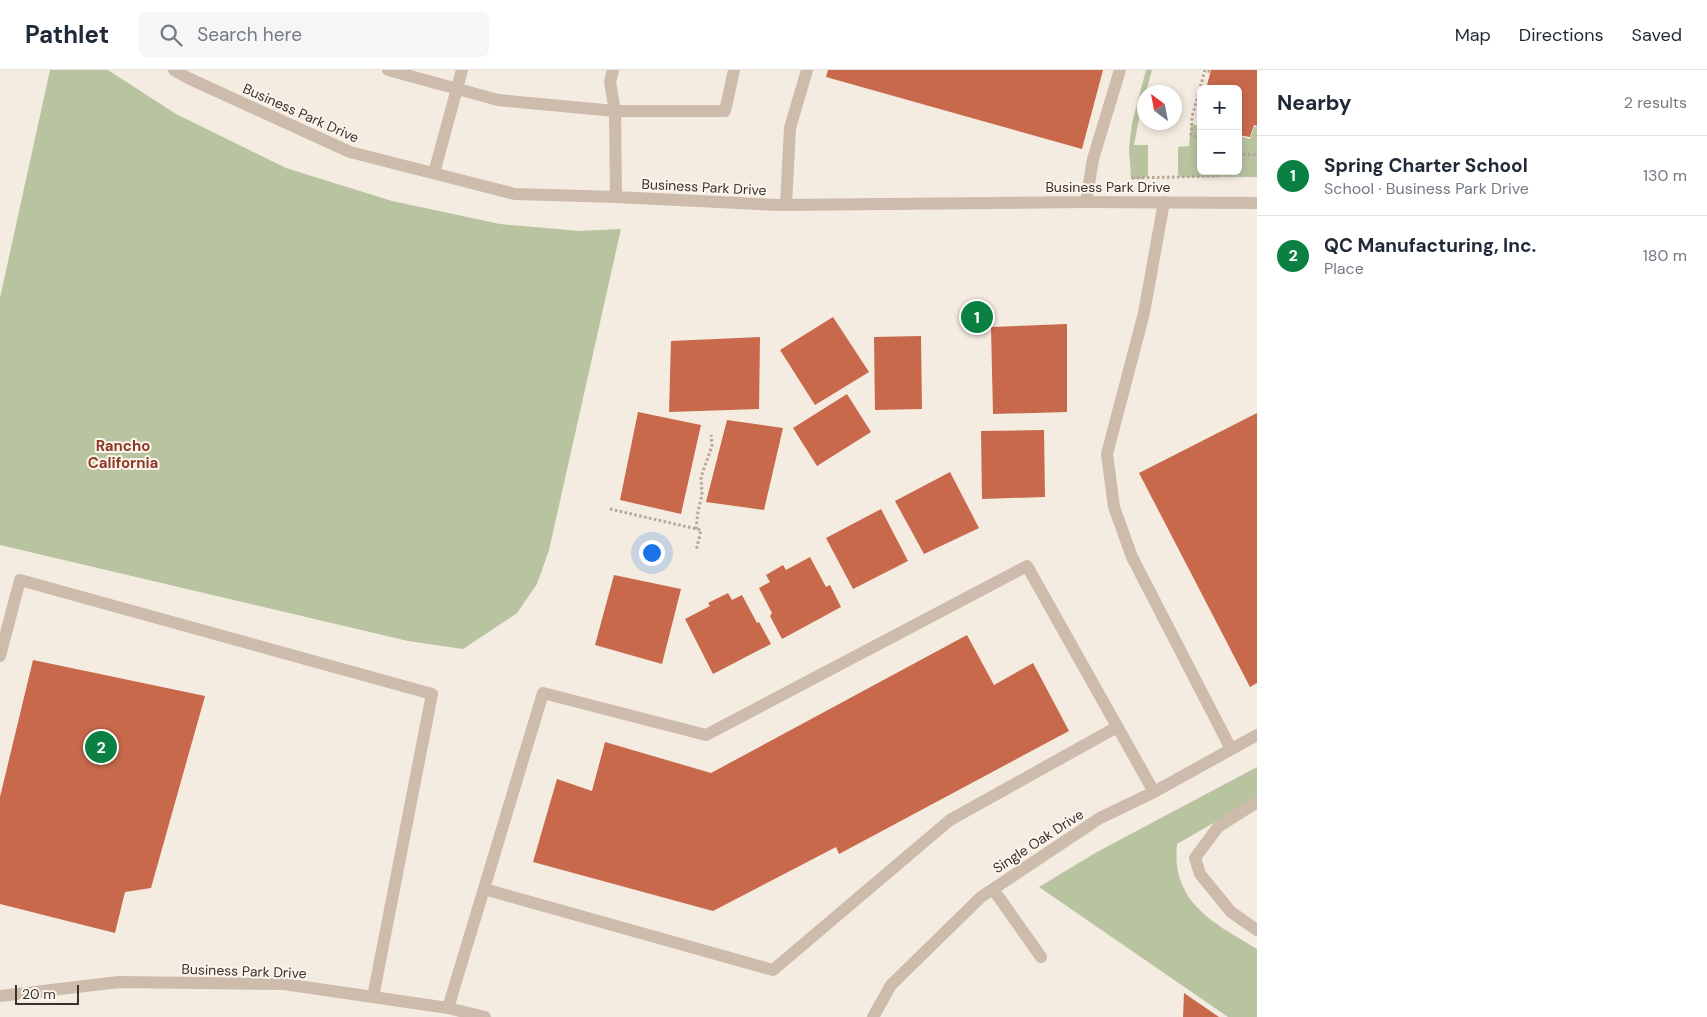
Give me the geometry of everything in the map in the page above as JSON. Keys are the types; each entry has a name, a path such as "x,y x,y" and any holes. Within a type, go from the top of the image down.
{"street":[{"name":"Business Park Drive","path":"174,70 350,152 515,194 786,205 1086,202 1257,203"},
{"path":"388,70 498,100 615,111 725,111 734,70"},
{"path":"434,173 462,70"},
{"path":"613,70 610,82 615,111 616,197"},
{"path":"786,205 790,128 807,70"},
{"path":"1086,202 1093,159 1120,70"},
{"path":"1164,202 1144,313 1107,454 1112,498 1132,557 1231,749"},
{"path":"448,1008 542,693 706,735 1027,566 1154,792"},
{"path":"0,656 20,580 432,694 372,997"},
{"path":"484,888 773,970 950,820 1118,727"},
{"name":"Single Oak Drive","path":"872,1017 890,985 981,897 993,888 1100,818 1154,792 1257,735"},
{"path":"1257,802 1218,827 1195,858 1200,874 1231,912 1257,930"},
{"path":"993,888 1041,958"},
{"name":"Business Park Drive","path":"0,996 119,982 284,984 372,997 424,1011 448,1008 485,1017"}],"path":[{"path":"1197,137 1191,135 1192,117 1205,70 1210,72"},
{"path":"1242,154 1257,155"},
{"path":"1132,178 1218,175"},
{"path":"696,529 702,495 701,476 712,446 711,435"},
{"path":"610,509 700,530 696,551"}],"green space":[{"path":"50,70 108,70 176,114 286,168 392,201 500,224 580,231 621,229 549,550 537,584 517,613 463,649 408,641 0,545 0,298"},
{"path":"1146,70 1152,70 1148,85 1142,85"},
{"path":"1137,104 1137,129 1134,145 1148,145 1148,176 1143,179 1131,179 1129,148 1132,123"},
{"path":"1191,124 1197,125 1197,175 1242,175 1242,137 1250,139 1254,127 1257,127 1257,177 1180,177 1178,174 1178,147 1189,146"},
{"path":"1257,767 1257,798 1177,844 1179,875 1185,891 1193,902 1212,920 1257,949 1257,1017 1228,1017 1039,887 1097,852"}],"building":[{"path":"828,70 1103,70 1082,149 826,77"},
{"path":"1211,70 1257,70 1257,126 1254,125 1250,137 1242,136 1242,85 1207,85"},
{"path":"833,317 869,372 815,405 780,350"},
{"path":"1067,324 1067,412 993,414 991,327"},
{"path":"921,336 922,409 875,410 874,337"},
{"path":"760,337 759,409 669,412 671,341"},
{"path":"847,394 871,432 817,466 793,428"},
{"path":"638,412 701,425 681,514 620,500"},
{"path":"1257,413 1257,683 1250,687 1139,473"},
{"path":"727,420 783,428 764,510 706,502"},
{"path":"1044,430 1045,497 982,499 981,431"},
{"path":"950,472 979,528 924,554 895,501"},
{"path":"881,509 908,561 853,589 826,538"},
{"path":"810,557 826,587 830,585 841,607 782,639 770,616 772,613 759,588 770,582 766,575 783,565 786,570"},
{"path":"614,575 681,589 662,664 595,645"},
{"path":"728,593 732,600 742,595 771,644 713,674 685,619 710,606 708,603"},
{"path":"967,635 994,685 1033,663 1069,731 839,854 836,847 713,911 533,862 557,779 592,791 605,742 711,773"},
{"path":"33,660 205,696 151,888 125,892 115,933 0,904 0,797"},
{"path":"1184,993 1219,1017 1183,1017"}],"place":[{"name":"Spring Charter School","path":"977,317"},
{"name":"QC Manufacturing, Inc.","path":"101,747"}],"district":[{"name":"Rancho California","path":"123,454"}]}
